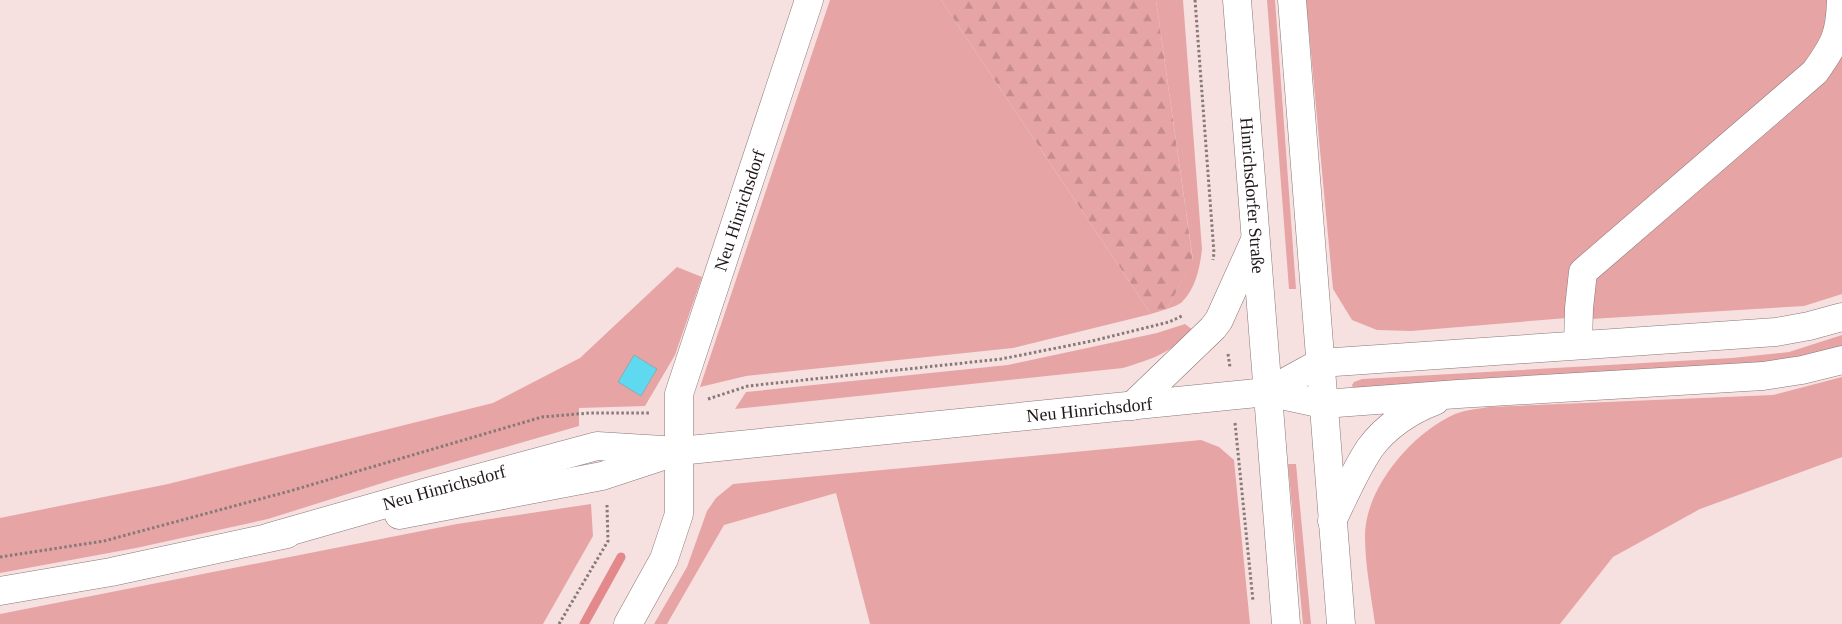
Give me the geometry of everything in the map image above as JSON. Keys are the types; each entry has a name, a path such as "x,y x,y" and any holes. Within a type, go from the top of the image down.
{"main road":[{"name":"Neu Hinrichsdorf","path":"628,624 664,559 679,514 679,394 809,0"},
{"name":"Hinrichsdorfer Straße","path":"1237,0 1267,392"},
{"path":"1292,0 1341,624"},
{"path":"1578,345 1579,308 1583,272 1815,72 1833,48 1841,23 1841,0"},
{"path":"1132,406 1213,328 1226,309 1255,240"},
{"path":"1267,392 1320,363 1776,332 1842,317"},
{"path":"1267,392 1323,404 1763,376 1802,370 1842,360"},
{"name":"Neu Hinrichsdorf","path":"0,591 111,572 270,537 597,446 679,451 1267,392"},
{"path":"1267,392 1286,624"},
{"path":"1332,521 1366,455 1379,438 1398,421 1420,407 1458,394"}],"path":[{"path":"1195,0 1214,253 1212,262"},
{"path":"705,400 748,386 1001,359 1092,341 1168,322 1191,312 1213,328 1226,343 1233,395 1253,605"},
{"path":"0,557 104,541 299,488 542,418 589,413 644,414"},
{"path":"559,624 608,541 606,501"}],"green space":[{"path":"830,0 941,0 1151,314 1013,348 746,376 700,387"},
{"path":"941,0 1156,0 1193,261 1167,309 1151,314"},
{"path":"1156,0 1183,0 1202,249 1198,270 1191,290 1181,303 1167,309 1193,260"},
{"path":"1267,0 1275,0 1296,289 1289,289"},
{"path":"1306,0 1833,0 1828,32 1804,68 1576,262 1567,318 1411,331 1377,330 1352,320 1333,289"},
{"path":"1842,46 1842,294 1804,306 1591,319 1593,277"},
{"path":"677,267 702,277 675,355 645,406 579,408 579,426 395,479 268,519 136,548 0,573 0,518 168,484 493,403 580,358"},
{"path":"1185,324 1193,330 1176,345 1153,358 1123,368 735,409 746,392 1008,365 1157,333"},
{"path":"1842,335 1842,346 1805,358 1755,367 1353,388 1352,385 1354,382 1362,379 1732,358 1789,352"},
{"path":"1842,377 1842,457 1700,509 1613,557 1560,624 1375,624 1365,547 1367,518 1373,499 1382,481 1408,448 1423,434 1455,414 1488,407 1773,395"},
{"path":"1201,440 1219,447 1234,460 1250,624 870,624 836,493 724,525 667,624 654,624 687,567 707,511 716,498 733,484"},
{"path":"1288,464 1296,464 1311,624 1303,624"},
{"path":"591,504 593,536 543,624 0,624 0,614 457,524"}],"building":[{"path":"634,355 657,369 641,396 618,382"}],"waterway":[{"path":"584,624 621,557"}]}
